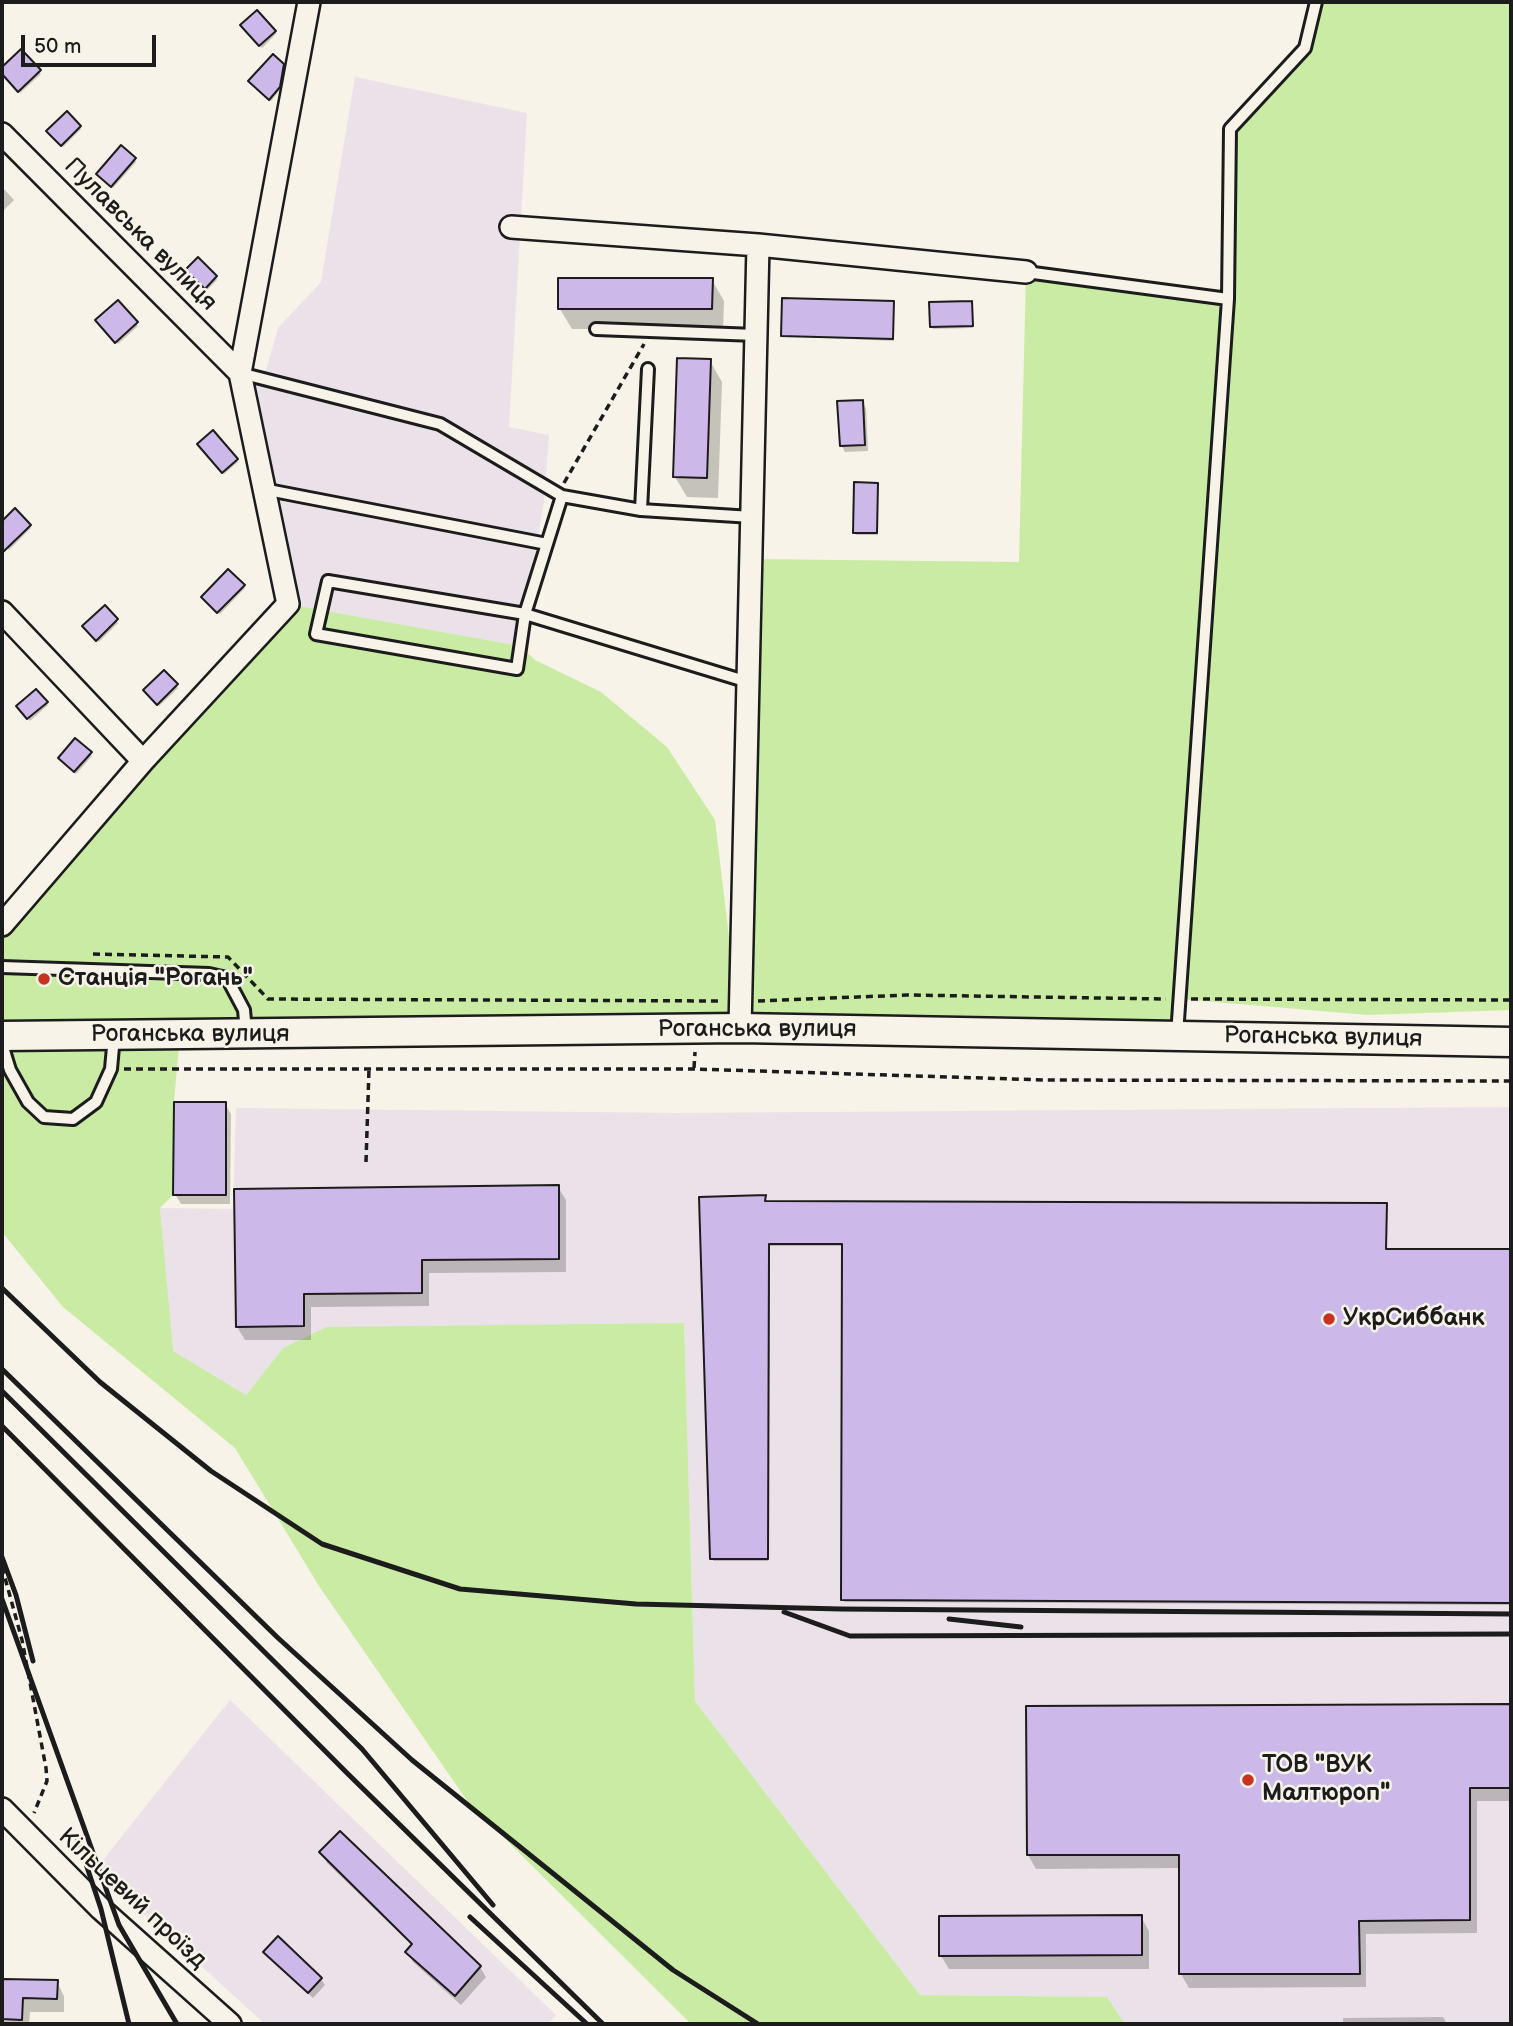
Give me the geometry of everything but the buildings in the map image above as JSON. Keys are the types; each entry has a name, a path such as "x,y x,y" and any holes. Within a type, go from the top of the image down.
{"main road":[{"name":"Роганська вулиця","path":"2,1036 740,1028 1511,1042"}],"street":[{"path":"2,925 143,761 288,604 240,373 305,5"},
{"name":"Пулавська вулиця","path":"2,134 240,373"},
{"path":"511,227 758,245 1026,272"},
{"path":"740,1028 758,245"},
{"path":"2,612 143,761"},
{"name":"Кільцевий проїзд","path":"2,1809 101,1909 230,2024"}],"lane":[{"path":"1177,1035 1228,299 1230,129 1305,48 1316,2"},
{"path":"1026,272 1228,299"},
{"path":"596,329 756,335"},
{"path":"641,510 648,369"},
{"path":"240,373 440,424 560,495 641,510 751,517"},
{"path":"263,489 547,544"},
{"path":"560,495 525,614 517,669 316,634 328,581 525,614 685,665 748,682"},
{"path":"2,967 208,974 227,978 244,1010 247,1034"},
{"path":"2,1044 10,1070 28,1102 44,1117 73,1119 96,1102 111,1069 114,1035"}],"path":[{"path":"560,495 651,331"},
{"path":"111,1069 694,1069 1044,1080 1511,1081"},
{"path":"366,1162 369,1069"},
{"path":"2,1567 22,1640 46,1768 47,1781 25,1835"}],"shaded area":[{"path":"355,77 527,113 509,427 549,435 544,501 520,646 288,604 240,373 266,370 278,328 321,282"},
{"path":"1511,1107 1511,2024 1125,2024 1107,1997 920,1995 695,1701 684,1323 283,1348 246,1395 172,1351 160,1208 233,1209 236,1108 678,1113"},
{"path":"230,1700 556,2015 548,2024 265,2024 95,1870"}],"green space":[{"path":"1316,2 1511,2 1511,1010 1368,1015 1180,999 1177,1035 180,1035 174,1102 173,1195 160,1208 173,1351 246,1395 283,1348 327,1327 684,1323 695,1701 920,1995 1107,1997 1125,2024 691,2024 468,1802 319,1586 235,1448 63,1307 2,1232 2,925 288,604 520,646 535,660 601,692 667,747 715,820 739,1021 751,559 1019,562 1026,272 1228,299 1230,129 1305,48"}],"railway":[{"path":"2,1288 100,1382 211,1471 322,1544 460,1589 636,1604 841,1609 1511,1614"},
{"path":"2,1369 277,1637 412,1760 673,1970 758,2024"},
{"path":"2,1391 362,1749 493,1905"},
{"path":"2,1426 347,1773 603,2024"},
{"path":"2,1557 16,1595 33,1661"},
{"path":"2,1599 119,1925 177,2024"},
{"path":"784,1612 850,1636 1511,1634"},
{"path":"949,1619 1021,1627"},
{"path":"77,1837 101,1909 129,2024"},
{"path":"470,1917 587,2024"}],"place":[{"name":"Станція \"Рогань\"","path":"44,979"},
{"name":"УкрСиббанк","path":"1329,1319"},
{"name":"ТОВ \"ВУК Малтюроп\"","path":"1248,1780"}]}
